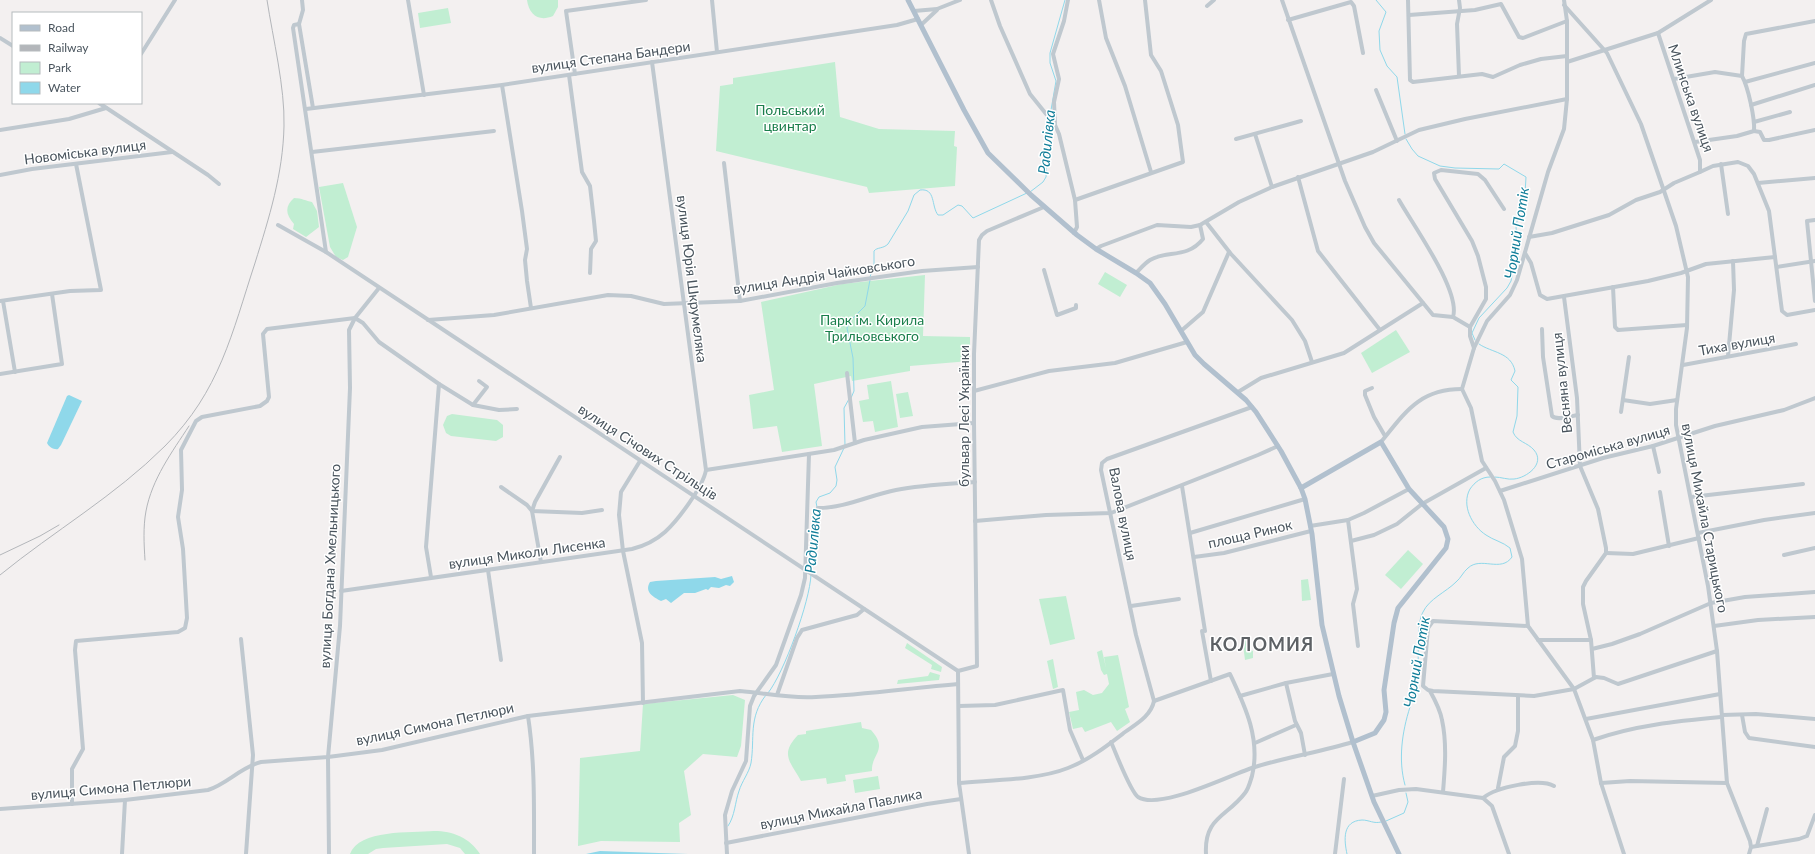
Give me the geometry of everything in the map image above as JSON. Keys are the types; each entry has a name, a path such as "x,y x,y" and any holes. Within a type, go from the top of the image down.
{"main road":[{"path":"908,0 983,146 1026,190 1074,233 1148,282 1157,292 1187,342 1204,364 1238,392 1252,407 1278,446 1301,488 1305,499 1311,528 1325,634 1352,742 1379,816 1399,854"},
{"path":"1301,488 1381,442 1408,489 1444,527 1448,539 1446,548 1398,608 1394,623 1384,690 1386,712 1384,720 1379,729 1367,737 1352,742"}],"street":[{"path":"142,52 175,0"},
{"path":"302,0 303,10 299,24 313,108"},
{"path":"408,0 424,95"},
{"path":"575,74 566,11 646,0"},
{"path":"716,0 712,0 717,52"},
{"path":"914,11 937,9 960,0"},
{"path":"991,0 1027,87 1047,117 1055,125"},
{"path":"1068,0 1064,21 1053,54 1059,79 1054,102 1055,125 1060,139 1075,200 1078,227 1074,233"},
{"path":"1099,0 1106,38 1125,86 1151,172"},
{"path":"1075,200 1183,162 1178,125 1162,71 1151,55 1145,0"},
{"path":"1207,6 1214,0"},
{"path":"1282,0 1346,184 1373,241 1433,314 1453,317 1470,327"},
{"path":"1408,0 1410,80 1413,82 1485,74 1493,77 1520,65 1541,59 1567,56"},
{"path":"1459,0 1460,11 1457,24 1459,76"},
{"path":"1567,62 1658,33 1706,1 1711,0"},
{"path":"1564,2 1567,21 1567,99 1563,133 1528,237 1525,253 1511,294 1489,317 1474,348 1462,389 1471,408 1482,462 1500,491 1522,559 1528,626 1574,689 1593,740 1601,782 1624,854"},
{"name":"вулиця Михайла Старицького","path":"1564,2 1605,50 1641,124 1664,189 1688,271 1687,325 1683,365 1677,400 1676,421 1711,603 1717,651 1726,783 1751,847"},
{"path":"1288,20 1347,3 1353,4 1363,53"},
{"path":"1409,15 1486,8 1501,4 1519,37 1523,38 1567,21"},
{"path":"921,25 937,9"},
{"name":"вулиця Степана Бандери","path":"306,109 502,85 897,25 918,19"},
{"path":"1754,131 1751,105 1742,76 1744,41 1746,34 1815,21"},
{"path":"299,24 294,25 293,28 326,252"},
{"name":"Млинська вулиця","path":"1658,33 1695,142 1701,162 1700,172 1721,164 1734,162 1744,163 1751,169 1769,211 1782,312 1787,315 1815,310"},
{"path":"0,38 12,45"},
{"name":"вулиця Юрія Шкрумеляка","path":"652,62 706,470 705,478 694,496"},
{"path":"1745,82 1815,63"},
{"path":"1674,79 1707,73 1724,72 1742,76"},
{"path":"569,75 582,172 590,186 596,241 591,249 590,273"},
{"path":"502,85 523,218 527,249 525,260 526,274 532,308"},
{"path":"1751,105 1815,85"},
{"path":"1376,90 1397,141"},
{"path":"1096,249 1157,225 1191,227 1200,225 1239,202 1272,187 1298,177 1340,165 1419,130 1465,118 1567,99"},
{"path":"100,104 208,175 219,184"},
{"path":"0,130 69,119 106,108 108,104"},
{"path":"1754,122 1790,112"},
{"path":"1236,139 1301,121"},
{"path":"1695,142 1737,136 1754,131 1760,132 1764,140 1769,140 1815,130"},
{"path":"312,152 494,131"},
{"path":"1255,134 1272,187"},
{"name":"Новоміська вулиця","path":"0,175 172,152"},
{"path":"724,163 740,301"},
{"path":"15,372 1,301 52,294 101,290 76,164"},
{"path":"1721,164 1728,214"},
{"path":"1474,348 1470,336 1470,327 1486,299 1486,287 1478,256 1472,241 1435,179 1434,173 1441,170 1478,174 1485,180 1504,209"},
{"path":"1528,237 1552,233 1609,215 1636,200 1700,172"},
{"path":"1298,177 1318,251 1380,330"},
{"path":"1758,183 1815,178"},
{"path":"1399,200 1440,269 1454,304 1453,317"},
{"name":"бульвар Лесі Українки","path":"958,671 977,666 974,391 979,240 983,233 1044,207"},
{"path":"1815,220 1807,221 1813,262 1815,301"},
{"path":"1206,222 1229,252 1300,330 1312,362"},
{"name":"вулиця Січових Стрільців","path":"278,225 326,252 958,671"},
{"path":"1136,273 1152,259 1185,251 1197,245 1203,238 1200,225"},
{"path":"1181,331 1203,312 1229,252"},
{"path":"1525,253 1531,263 1541,296 1547,300 1648,281 1688,271 1702,264 1775,258"},
{"path":"1728,356 1734,290 1733,261"},
{"path":"1777,267 1813,262"},
{"name":"вулиця Андрія Чайковського","path":"428,320 494,315 615,294 631,296 664,304 740,301 837,282 870,279 922,271 978,267"},
{"path":"1044,270 1057,315 1076,308 1076,305"},
{"path":"1613,287 1615,327 1618,330 1687,325"},
{"name":"вулиця Богдана Хмельницького","path":"329,854 328,757 340,626 350,388 349,330 355,318 379,288"},
{"path":"0,374 62,364 52,294"},
{"name":"Весняна вулиця","path":"1564,297 1578,415 1580,466"},
{"path":"1238,392 1261,378 1344,353 1423,303"},
{"path":"72,804 72,769 83,748 75,650 76,641 178,632 185,628 187,618 183,549 178,517 182,490 181,450 196,421 202,417 260,406 267,401 268,397 263,334 267,329 355,318 363,323 379,342 439,384 473,405 499,410 517,409"},
{"path":"444,331 442,323 446,319"},
{"path":"1542,329 1543,357 1552,416 1558,418 1578,415"},
{"path":"974,391 1048,371 1115,363 1187,342"},
{"name":"Тиха вулиця","path":"1683,365 1796,344"},
{"path":"1621,412 1629,356"},
{"path":"847,372 855,443"},
{"path":"473,405 487,386 479,381"},
{"path":"431,577 426,547 439,384"},
{"path":"1372,388 1365,392 1365,395 1374,417 1385,436"},
{"path":"1381,442 1420,399 1437,391 1462,389"},
{"name":"Староміська вулиця","path":"1500,491 1580,466 1653,446 1715,426 1784,410 1815,398"},
{"path":"1623,400 1651,404 1677,400"},
{"name":"Валова вулиця","path":"1154,702 1136,635 1101,470 1102,464 1107,459 1252,407"},
{"path":"706,470 809,454 844,447 922,427 974,422"},
{"path":"975,522 1046,515 1110,514 1278,446"},
{"path":"1653,446 1659,472"},
{"path":"727,854 724,821 732,791 746,761 749,711 752,700 776,665 801,595 807,571 809,454"},
{"path":"541,562 532,511 535,502 560,457"},
{"path":"640,460 621,492 619,515 623,551 642,643 643,703"},
{"path":"1580,466 1598,509 1606,544 1606,553 1588,577 1583,587 1583,604 1591,640 1594,678"},
{"path":"1351,541 1374,535 1397,524 1422,504 1486,468"},
{"path":"808,508 832,507 896,490 930,485 975,482"},
{"path":"1691,497 1804,484"},
{"path":"1182,486 1212,681"},
{"path":"501,487 527,505 532,511 582,513 602,510"},
{"name":"площа Ринок","path":"1194,557 1224,553 1311,528 1348,520 1408,489"},
{"path":"1660,492 1669,546"},
{"name":"вулиця Миколи Лисенка","path":"341,591 431,577 623,551 643,546 665,532 694,496"},
{"path":"1190,533 1305,499"},
{"path":"1698,533 1764,520 1815,513"},
{"path":"1348,520 1357,589 1353,604 1358,646"},
{"path":"1606,553 1633,554 1699,538"},
{"path":"1784,556 1815,548"},
{"path":"488,570 502,660"},
{"path":"1592,649 1640,634 1711,603 1745,597 1815,592"},
{"path":"1131,606 1179,599"},
{"path":"864,609 857,615 802,630 797,638 777,695 816,697 958,684"},
{"path":"1714,626 1758,620 1815,617"},
{"path":"1443,792 1445,770 1444,731 1440,711 1430,691 1424,686 1428,628 1433,621 1528,626"},
{"path":"242,639 253,764 246,854"},
{"path":"1538,640 1591,640"},
{"path":"1430,691 1534,696 1574,689 1594,678 1604,678 1618,684 1717,651"},
{"path":"958,671 959,783 969,854"},
{"path":"959,783 1045,774 1068,768 1111,742 1148,714 1154,702 1230,674 1250,723 1255,743 1254,767 1246,792 1212,826 1205,840 1206,854"},
{"path":"1240,696 1286,683 1334,674"},
{"path":"1286,683 1296,725 1301,733 1305,755"},
{"path":"958,706 995,705 1063,690 1070,730 1083,760"},
{"name":"вулиця Симона Петлюри","path":"0,809 125,800 208,790 219,786 253,764 266,761 328,757 382,750 528,716 740,691 762,692 777,695"},
{"path":"1586,719 1720,694"},
{"path":"1498,788 1504,757 1515,746 1518,731 1518,696"},
{"path":"1593,740 1621,731 1645,726 1722,716 1765,714 1815,719"},
{"path":"1742,715 1745,732 1749,738 1754,740 1815,747"},
{"path":"528,716 533,748 534,854"},
{"path":"1255,743 1296,725"},
{"path":"1111,742 1133,790 1137,796 1144,799 1174,797 1214,784 1254,767 1352,742"},
{"path":"1335,854 1344,779"},
{"path":"1601,782 1650,781 1726,783"},
{"path":"1483,798 1498,788 1540,784 1554,786"},
{"path":"1372,796 1410,789 1483,798 1492,806 1509,854"},
{"name":"вулиця Михайла Павлика","path":"726,843 927,804 961,799"},
{"path":"122,854 125,800"},
{"path":"1757,846 1767,809"},
{"path":"1749,854 1751,847 1799,839 1807,836 1815,815"}],"green space":[{"path":"527,0 558,0 558,7 553,16 548,18 539,18 530,10"},
{"path":"448,8 451,23 420,28 418,13"},
{"name":"Польський цвинтар","path":"835,62 840,117 879,129 955,131 954,146 957,147 955,186 869,193 867,187 716,151 720,86 733,84 733,78"},
{"path":"343,183 357,227 348,257 343,260 336,257 330,247 319,187"},
{"path":"294,198 312,202 317,211 319,227 306,237 293,229 294,224 289,217 287,210 289,204"},
{"path":"1105,272 1127,285 1120,297 1098,284"},
{"name":"Парк ім. Кирила Трильовського","path":"925,275 923,336 970,337 970,361 910,366 910,371 852,381 851,376 814,384 822,446 782,452 777,426 753,429 749,395 774,390 761,302 842,284"},
{"path":"1396,330 1410,352 1372,373 1361,353"},
{"path":"891,381 898,427 875,432 873,421 863,422 859,401 869,399 867,385"},
{"path":"908,392 913,416 900,418 896,394"},
{"path":"452,414 497,420 503,425 503,437 496,441 451,436 446,433 443,425 447,416"},
{"path":"1408,550 1423,564 1401,589 1385,575"},
{"path":"1308,579 1311,600 1302,601 1301,580"},
{"path":"1066,596 1075,639 1050,645 1039,599"},
{"path":"1242,637 1251,638 1253,658 1245,660"},
{"path":"907,643 942,667 941,672 931,669 932,665 905,648"},
{"path":"1102,650 1106,668 1104,657 1118,655 1129,707 1125,709 1130,722 1117,731 1111,722 1085,732 1082,727 1073,729 1069,712 1079,710 1076,692 1084,690 1093,695 1102,693 1109,684 1107,674 1104,675 1101,670 1097,652"},
{"path":"1053,659 1058,687 1053,689 1047,661"},
{"path":"930,672 940,675 939,680 897,684 898,680 928,676"},
{"path":"733,695 745,700 741,746 737,757 703,754 684,771 691,815 679,823 680,842 601,841 578,846 580,758 640,751 643,704"},
{"path":"861,722 862,728 871,730 879,742 878,752 872,765 872,771 845,775 846,781 827,784 826,778 801,781 791,763 788,753 792,742 798,735 806,734 806,731"},
{"path":"878,776 880,789 855,793 853,780"},
{"path":"434,831 448,832 460,836 476,848 480,854 465,854 460,848 447,844 383,848 376,849 368,854 350,854 355,846 374,836"}],"water":[{"path":"69,395 82,401 61,445 58,449 55,449 50,447 47,443 67,396"},
{"path":"732,576 734,582 730,586 726,585 719,588 711,587 708,590 706,589 695,593 684,593 671,603 666,599 661,601 655,598 650,594 648,589 650,582 656,581 715,577 721,579"},
{"path":"600,851 688,854 586,854"}],"waterway":[{"name":"Радилівка","path":"1050,116 1056,81 1050,63 1050,53 1065,0"},
{"name":"Чорний Потік","path":"1376,0 1386,12 1379,31 1380,50 1387,66 1397,77 1405,134"},
{"name":"Радилівка","path":"1030,192 1043,182 1046,177 1049,121"},
{"name":"Чорний Потік","path":"1406,139 1418,156 1440,166 1455,168 1499,169 1504,164 1526,177 1525,194 1516,225 1517,253 1511,281 1507,288 1479,318 1472,333 1475,340"},
{"name":"Радилівка","path":"870,277 874,265 874,251 888,244 908,211 914,195 920,190 929,192 938,215 943,215 958,205 962,206 973,218 1027,193"},
{"name":"Радилівка","path":"851,398 854,391 853,358 847,328 851,320 865,306 870,280"},
{"name":"Чорний Потік","path":"1479,344 1505,356 1513,365 1515,371 1511,380 1518,387 1517,416 1513,432 1517,438 1534,450 1538,460 1536,465 1529,473 1519,478 1512,479 1495,477"},
{"name":"Радилівка","path":"845,445 844,408 849,399"},
{"name":"Радилівка","path":"817,507 816,502 819,497 830,493 836,486 837,480 835,467 844,448"},
{"name":"Чорний Потік","path":"1405,785 1401,756 1403,736 1418,675 1419,625 1423,612 1429,603 1452,586 1466,570 1473,565 1479,563 1502,564 1507,562 1512,557 1510,548 1486,535 1476,526 1472,521 1467,508 1470,489 1478,480 1490,477"},
{"name":"Радилівка","path":"811,572 812,524 816,510"},
{"name":"Радилівка","path":"768,693 781,670 795,636 810,587 811,575"},
{"name":"Радилівка","path":"728,826 732,818 740,787 750,767 754,720 760,704 766,695"},
{"name":"Чорний Потік","path":"1386,821 1404,813 1408,802 1406,793"},
{"name":"Чорний Потік","path":"1347,854 1345,837 1351,824 1355,821 1362,820 1376,823 1381,822"}],"railway":[{"path":"0,575 105,497 146,464 184,425 212,382 222,360 239,313 265,229 274,196 281,161 284,126 283,95 267,0"},
{"path":"145,560 144,523 149,499 163,466 189,426"},
{"path":"0,555 59,525"}],"district":[{"name":"КОЛОМИЯ","path":"1262,645"}]}
